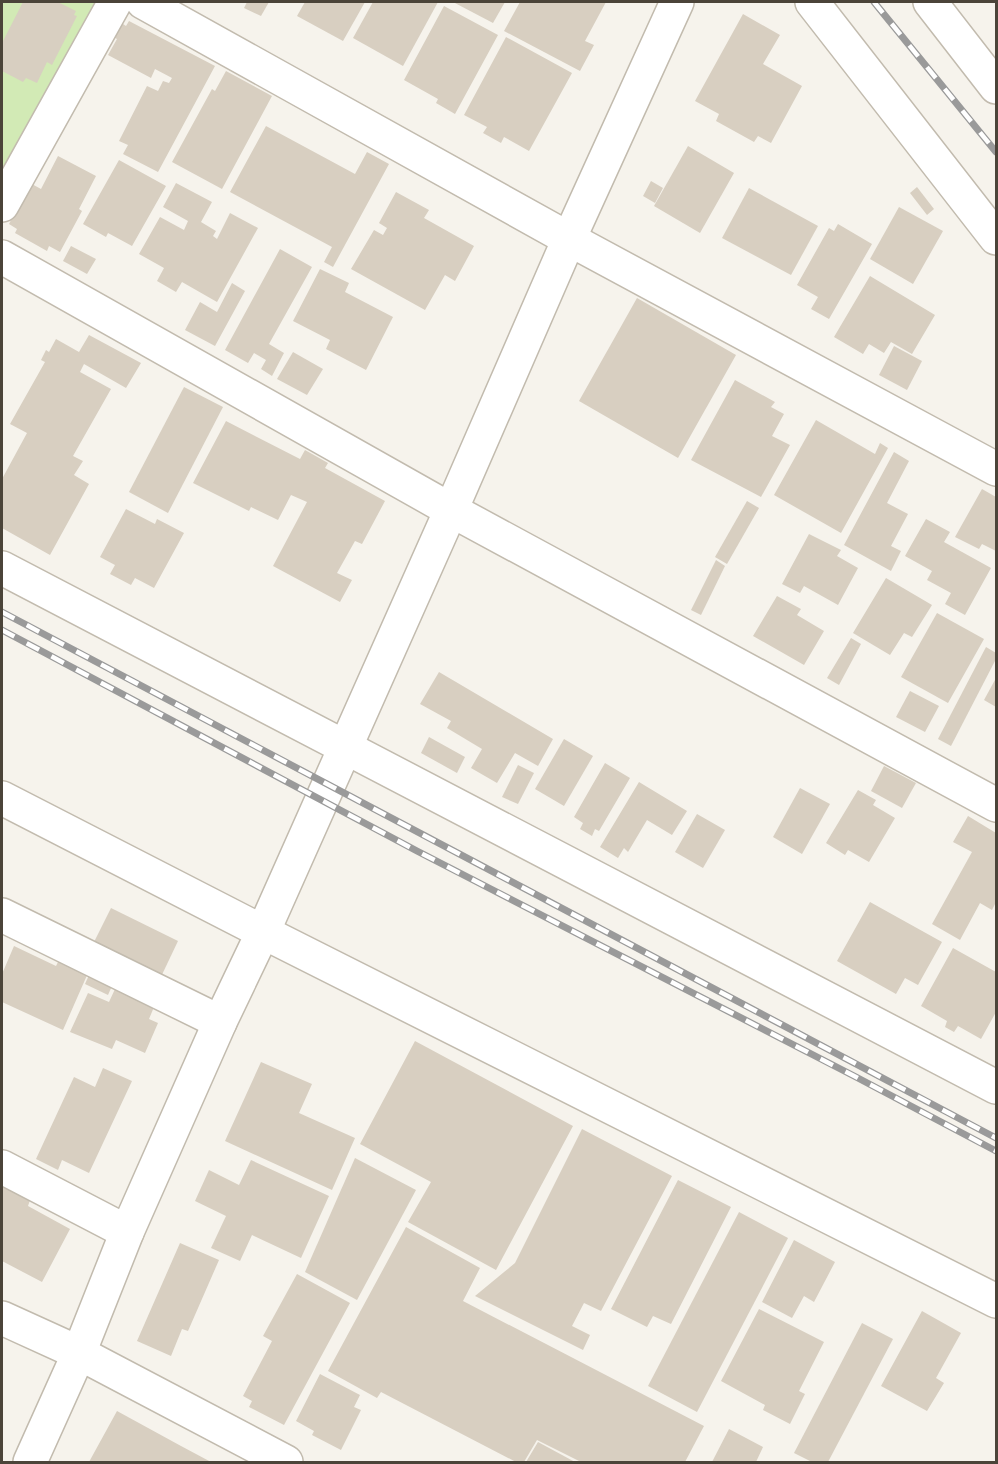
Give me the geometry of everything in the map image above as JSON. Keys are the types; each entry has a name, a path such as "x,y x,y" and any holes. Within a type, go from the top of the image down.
{"street":[{"path":"2,205 115,2"},
{"path":"143,2 569,239 996,468"},
{"path":"30,1462 79,1353 127,1232 220,1022 263,932 569,239 677,2"},
{"path":"812,2 996,238"},
{"path":"930,2 996,87"},
{"path":"2,257 451,510 996,805"},
{"path":"2,568 996,1087"},
{"path":"2,798 996,1301"},
{"path":"2,915 220,1022"},
{"path":"2,1167 127,1232"},
{"path":"2,1318 79,1353 286,1462"}],"green space":[{"path":"2,2 95,2 2,175"}],"building":[{"path":"23,2 58,2 76,11 74,15 77,16 52,65 47,62 37,83 26,78 23,82 2,71 2,43"},
{"path":"247,2 269,2 261,16 244,8"},
{"path":"305,2 365,2 343,41 297,16"},
{"path":"373,2 438,2 403,66 353,38"},
{"path":"453,2 505,2 493,23"},
{"path":"520,2 606,2 585,41 594,45 580,71 504,31"},
{"path":"444,6 498,35 455,114 436,103 438,99 404,80"},
{"path":"743,14 780,35 763,64 802,86 771,143 758,136 754,142 716,121 719,114 695,101"},
{"path":"129,21 215,66 158,172 123,154 128,145 119,141 147,86 158,91 163,81 169,83 172,78 155,69 151,78 108,55 117,39 112,36 120,22 126,26"},
{"path":"506,37 572,73 529,151 504,137 501,143 483,133 487,127 464,115"},
{"path":"226,71 272,96 222,189 172,162 212,89 215,91"},
{"path":"266,126 355,174 367,152 389,164 333,267 324,262 332,247 230,192"},
{"path":"688,146 734,173 700,233 654,206"},
{"path":"58,156 96,176 79,209 82,211 60,252 49,246 47,251 15,233 17,229 9,224 30,183 41,189"},
{"path":"119,160 166,186 132,246 108,233 106,237 83,224"},
{"path":"651,181 663,188 655,203 643,196"},
{"path":"176,183 212,202 201,222 216,231 213,236 217,239 230,213 258,228 217,302 182,282 176,292 157,281 164,268 139,254 160,217 184,230 188,221 163,207"},
{"path":"917,187 934,209 927,215 910,193"},
{"path":"749,188 818,226 791,275 722,238"},
{"path":"396,192 429,210 424,218 474,246 455,281 445,275 425,310 351,269 374,230 383,235 387,228 379,223"},
{"path":"899,207 943,231 913,284 870,259"},
{"path":"838,224 872,244 829,319 811,309 818,297 797,285 829,228 834,231"},
{"path":"71,246 96,259 87,274 63,261"},
{"path":"280,249 312,267 269,344 284,353 272,376 261,369 266,360 254,353 248,363 225,350"},
{"path":"320,269 349,283 345,292 393,317 366,370 326,349 330,340 293,321"},
{"path":"870,276 935,315 912,354 891,342 884,353 869,344 863,354 834,337"},
{"path":"232,283 245,291 215,346 185,330 200,302 217,312"},
{"path":"637,298 736,355 678,458 579,401"},
{"path":"89,335 141,363 126,388 84,364 80,372 111,389 73,456 83,461 74,475 89,484 50,555 2,528 2,479 27,433 10,424 45,362 41,360 46,350 49,352 56,339 79,352"},
{"path":"894,346 922,361 907,390 879,375"},
{"path":"293,352 323,369 307,395 277,379"},
{"path":"735,380 775,402 771,407 784,414 772,436 790,445 761,497 691,460"},
{"path":"184,387 223,407 168,513 129,492"},
{"path":"816,420 875,454 880,443 888,448 841,533 774,495"},
{"path":"226,421 300,459 305,450 328,463 325,468 385,501 362,544 355,541 337,573 352,580 340,602 273,566 307,502 291,495 278,520 251,507 249,511 193,483"},
{"path":"894,452 909,461 887,503 908,514 891,546 901,551 891,571 844,545"},
{"path":"982,489 996,497 996,551 982,544 979,549 955,537"},
{"path":"747,501 759,508 727,564 715,557"},
{"path":"126,509 155,524 157,519 184,533 154,588 135,578 131,585 110,574 115,565 100,557"},
{"path":"926,519 950,532 944,542 991,568 965,615 945,604 951,593 927,580 932,571 905,556"},
{"path":"809,534 841,550 837,556 858,568 838,605 804,586 800,593 782,584"},
{"path":"716,560 725,566 701,615 691,610"},
{"path":"886,578 932,605 912,637 904,633 890,655 853,633"},
{"path":"777,596 801,609 797,615 824,631 804,665 753,636"},
{"path":"937,613 984,639 948,703 901,677"},
{"path":"851,638 861,644 839,685 827,678"},
{"path":"986,647 996,653 996,659 951,746 938,739"},
{"path":"439,672 553,739 538,766 515,753 497,783 471,768 482,749 447,728 451,721 420,704"},
{"path":"996,678 996,707 984,700"},
{"path":"910,691 939,706 925,732 896,717"},
{"path":"429,737 465,757 457,773 421,753"},
{"path":"564,739 593,756 564,806 535,789"},
{"path":"605,763 630,778 599,831 595,829 592,836 580,829 583,823 574,817"},
{"path":"518,765 534,773 518,804 502,797"},
{"path":"884,766 916,783 902,808 871,791"},
{"path":"639,782 687,811 672,835 647,820 628,852 624,848 618,858 600,847"},
{"path":"800,788 830,804 802,854 773,837"},
{"path":"858,790 876,800 873,805 895,818 869,862 848,850 845,855 826,843"},
{"path":"697,814 725,830 703,868 675,852"},
{"path":"968,816 996,833 996,902 992,910 980,903 960,940 932,924 972,852 953,842"},
{"path":"870,902 942,942 918,985 905,978 896,994 837,961"},
{"path":"111,908 178,941 159,981 91,948"},
{"path":"14,946 56,966 59,960 88,973 63,1030 2,1002 2,974"},
{"path":"953,948 996,972 996,1012 981,1039 958,1026 954,1032 945,1027 947,1021 921,1006"},
{"path":"89,975 112,986 108,995 85,984"},
{"path":"115,989 154,1007 149,1019 158,1023 145,1053 116,1040 112,1049 70,1032 88,993 109,1002"},
{"path":"415,1041 573,1126 496,1270 408,1222 431,1182 360,1144"},
{"path":"261,1062 312,1084 299,1113 355,1138 332,1190 225,1141"},
{"path":"103,1068 132,1081 89,1173 62,1160 58,1170 36,1159 74,1077 95,1087"},
{"path":"582,1129 672,1176 601,1311 584,1303 572,1326 590,1335 583,1350 475,1296 515,1263"},
{"path":"355,1158 416,1190 357,1300 305,1272"},
{"path":"251,1160 329,1196 301,1258 252,1235 240,1261 211,1248 226,1216 195,1201 209,1170 239,1185"},
{"path":"678,1180 731,1207 671,1324 653,1316 647,1327 611,1309"},
{"path":"2,1185 30,1200 28,1206 70,1229 42,1282 2,1261"},
{"path":"739,1212 788,1238 697,1412 648,1386"},
{"path":"406,1227 480,1268 463,1301 704,1426 685,1462 581,1462 537,1440 524,1462 516,1462 381,1392 377,1398 328,1371"},
{"path":"794,1240 835,1262 814,1302 804,1296 792,1318 762,1302"},
{"path":"180,1243 219,1260 188,1331 182,1329 171,1356 137,1341"},
{"path":"297,1274 350,1303 284,1425 249,1407 252,1401 243,1396 272,1341 263,1336"},
{"path":"759,1309 824,1342 799,1391 805,1394 790,1424 763,1410 765,1405 721,1381"},
{"path":"922,1311 961,1333 936,1378 944,1383 927,1411 881,1386"},
{"path":"862,1323 893,1339 828,1462 812,1462 794,1453"},
{"path":"320,1374 360,1395 354,1407 361,1410 341,1450 312,1435 314,1431 296,1421"},
{"path":"117,1411 181,1446 211,1462 89,1462"},
{"path":"729,1429 763,1447 756,1462 712,1462"},
{"path":"538,1442 575,1462 526,1462"}],"railway":[{"path":"874,2 996,152"},
{"path":"2,612 996,1138"},
{"path":"2,630 417,851 996,1151"}]}
